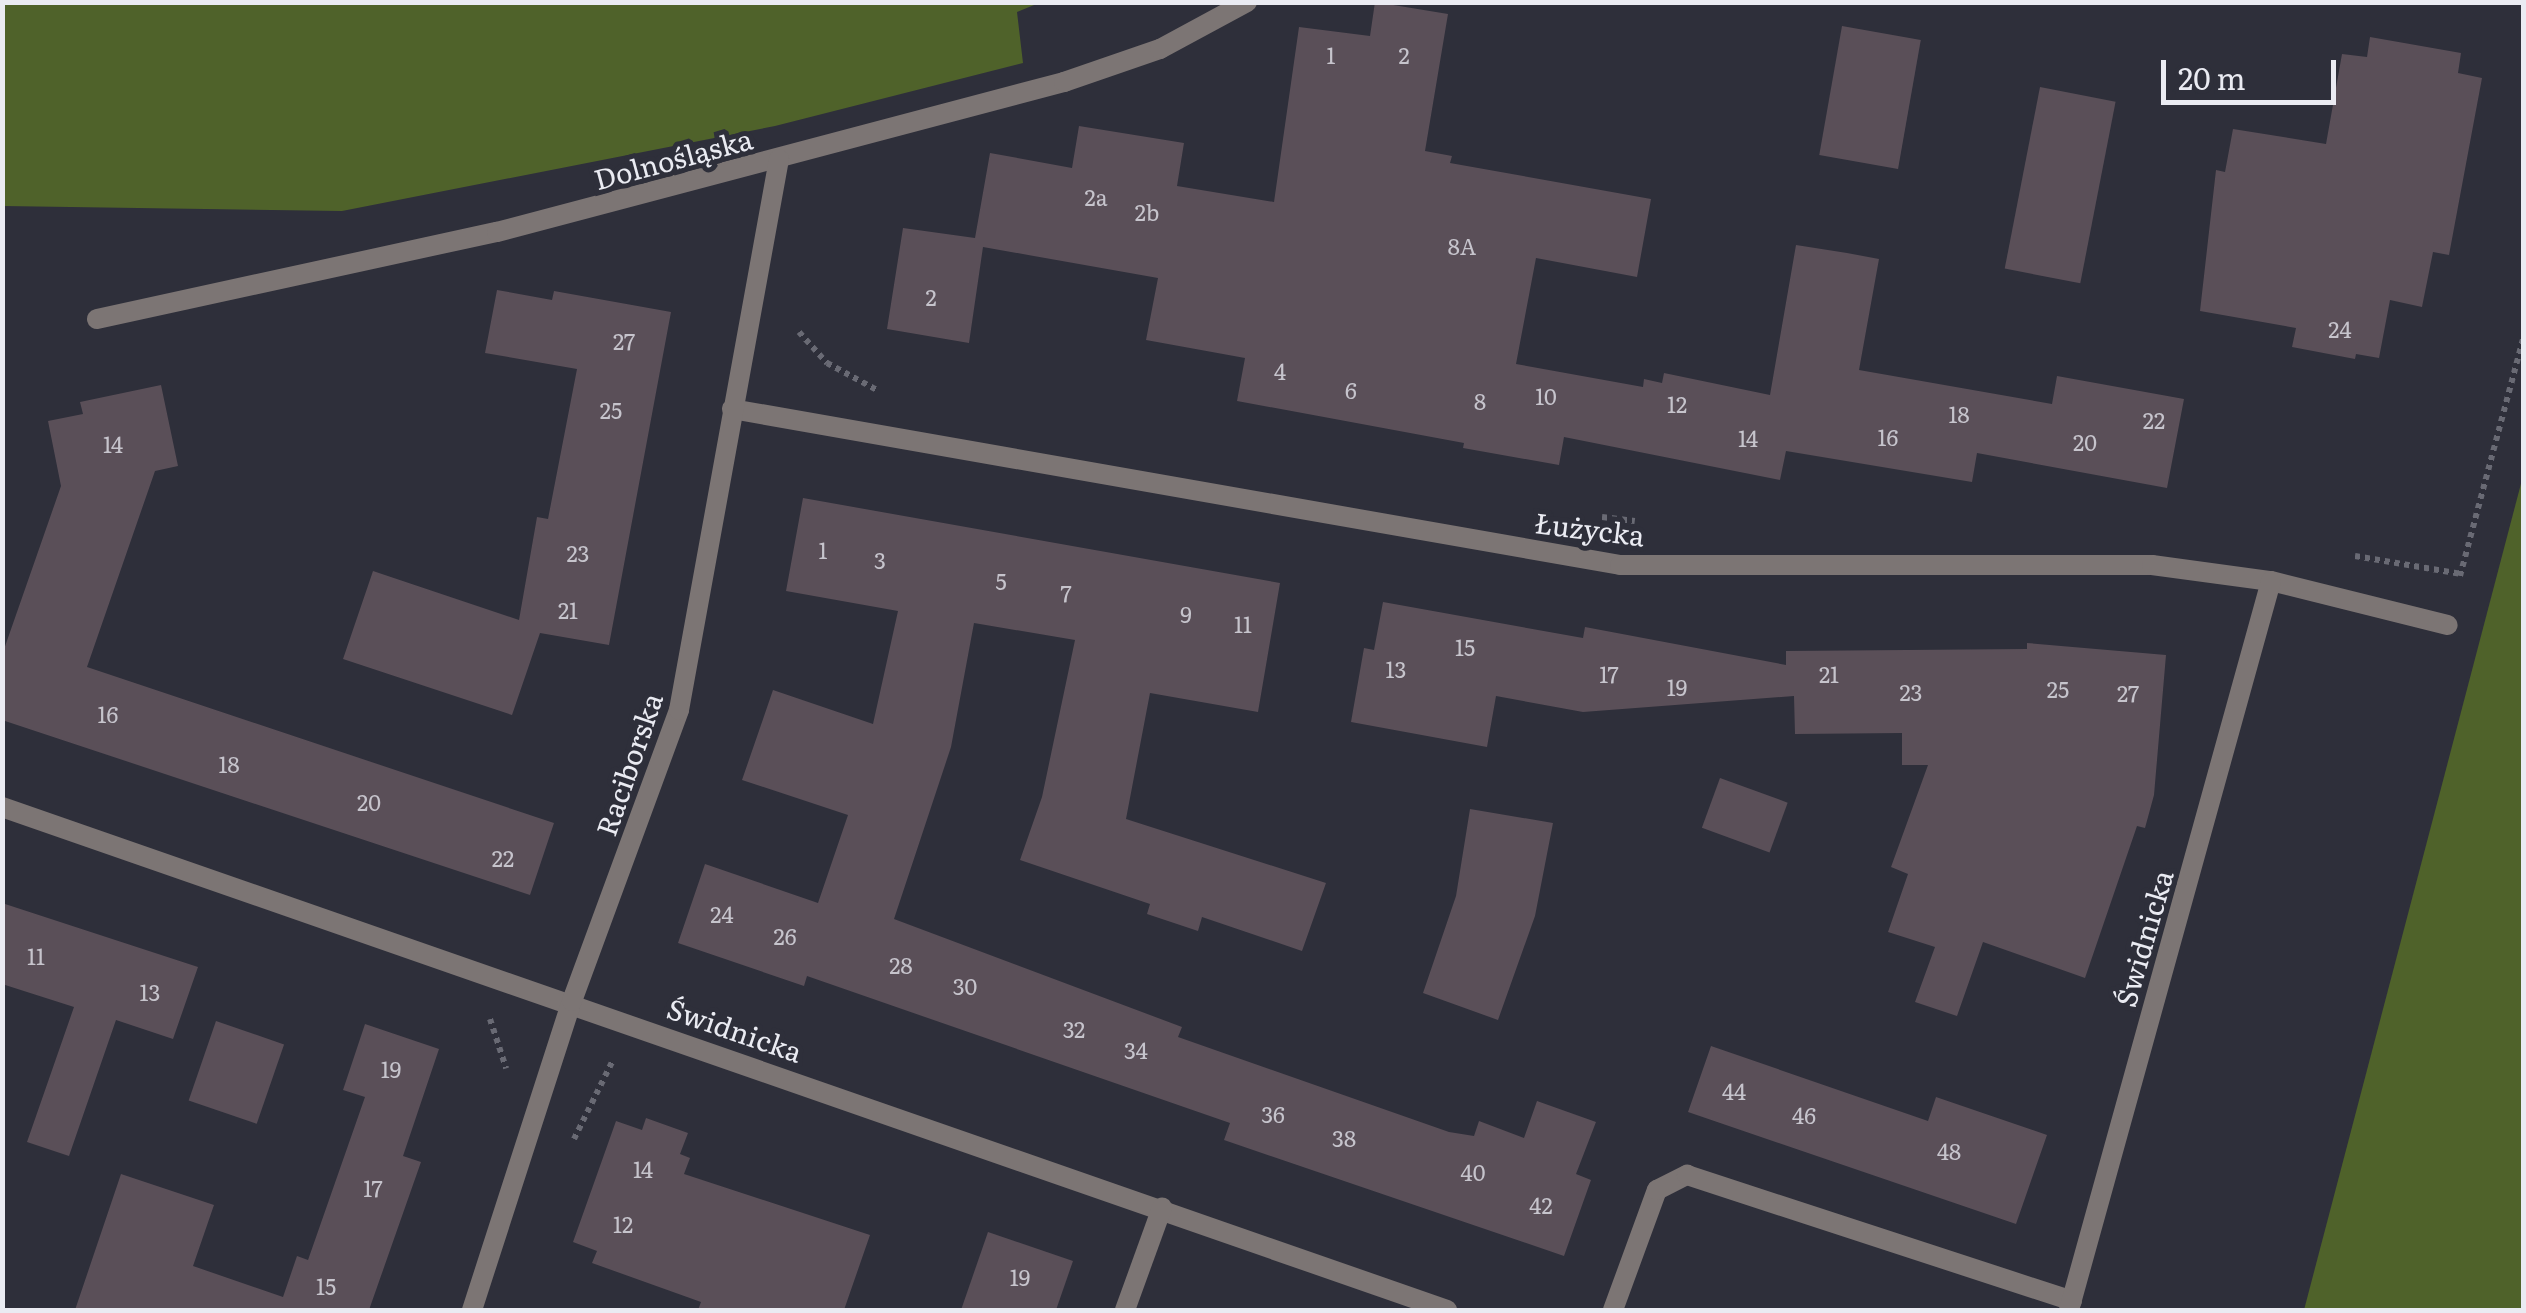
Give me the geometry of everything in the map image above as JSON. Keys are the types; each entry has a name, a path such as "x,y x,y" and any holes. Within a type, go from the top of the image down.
{"street":[{"name":"Dolnośląska","path":"97,319 497,232 1064,82 1160,49 1247,2"},
{"name":"Raciborska","path":"472,1310 572,1001 679,710 780,159"},
{"name":"Łużycka","path":"732,408 1620,565 2152,565 2271,581 2448,625"},
{"name":"Świdnicka","path":"2070,1306 2271,581"},
{"name":"Świdnicka","path":"2,808 572,1001 1447,1310"},
{"path":"1613,1310 1657,1190 1687,1175 2070,1306"},
{"path":"1125,1310 1162,1208"}],"path":[{"path":"799,332 826,364 886,394"},
{"path":"2448,625 2524,336"},
{"path":"1597,516 1649,523"},
{"path":"2346,555 2461,574"},
{"path":"568,1154 616,1055"}],"green space":[{"path":"2,3 1039,3 1017,12 1023,63 775,126 342,211 3,206"},
{"path":"2523,476 2523,1310 2304,1310"}],"building":[{"path":"1375,2 1448,14 1425,151 1452,156 1450,163 1651,199 1637,277 1536,258 1516,364 1643,387 1644,379 1662,383 1664,373 1770,395 1796,245 1879,259 1859,370 2052,404 2057,376 2184,399 2167,488 1977,453 1972,482 1786,451 1780,480 1564,437 1559,465 1463,448 1464,443 1237,401 1245,358 1146,340 1158,278 983,247 969,343 887,329 903,228 975,238 990,153 1072,168 1079,126 1184,143 1177,186 1274,202 1299,27 1370,36"},
{"path":"1842,26 1921,40 1898,169 1819,155"},
{"path":"2370,37 2461,53 2458,73 2482,78 2449,255 2433,252 2422,307 2390,300 2379,358 2356,354 2355,359 2292,347 2296,328 2200,311 2216,170 2225,172 2233,129 2326,144 2342,54 2367,57"},
{"path":"2040,87 2116,102 2080,283 2005,269"},
{"path":"497,290 552,300 554,291 671,312 609,645 540,633 512,715 343,659 373,571 519,620 537,517 548,519 577,369 485,353"},
{"path":"161,385 178,466 155,471 87,667 554,823 530,895 2,720 2,655 61,486 48,421 83,414 80,402"},
{"path":"803,498 1280,583 1258,712 1150,693 1126,819 1326,883 1302,951 1202,917 1198,931 1147,914 1150,904 1020,860 1042,797 1075,640 974,623 951,747 894,919 1182,1027 1178,1037 1449,1132 1474,1136 1479,1121 1524,1138 1537,1101 1596,1122 1576,1174 1591,1180 1564,1256 1224,1140 1230,1123 807,976 804,986 678,943 705,864 818,903 848,815 742,780 773,690 873,724 898,611 786,591"},
{"path":"1383,602 1583,638 1585,627 1786,665 1786,651 2027,649 2027,643 2166,655 2154,795 2145,828 2137,826 2085,978 1983,942 1957,1016 1915,1002 1935,947 1888,932 1908,874 1891,867 1928,765 1902,765 1902,733 1795,734 1794,696 1583,712 1496,696 1487,747 1351,722 1364,648 1374,650"},
{"path":"1720,778 1788,803 1770,852 1702,828"},
{"path":"1470,809 1553,823 1535,916 1498,1020 1423,993 1456,896"},
{"path":"2,903 198,967 173,1039 116,1020 69,1156 27,1142 74,1007 2,984"},
{"path":"216,1021 284,1044 257,1124 189,1100"},
{"path":"365,1024 439,1049 403,1156 421,1162 369,1310 75,1310 121,1174 214,1205 193,1266 283,1297 297,1256 308,1260 365,1097 343,1090"},
{"path":"1711,1046 1928,1121 1936,1097 2047,1135 2016,1224 1688,1112"},
{"path":"646,1118 688,1133 680,1154 690,1158 684,1174 870,1235 844,1310 698,1310 701,1302 592,1263 597,1251 573,1242 616,1121 642,1130"},
{"path":"988,1232 1073,1261 1056,1310 961,1310"}]}
